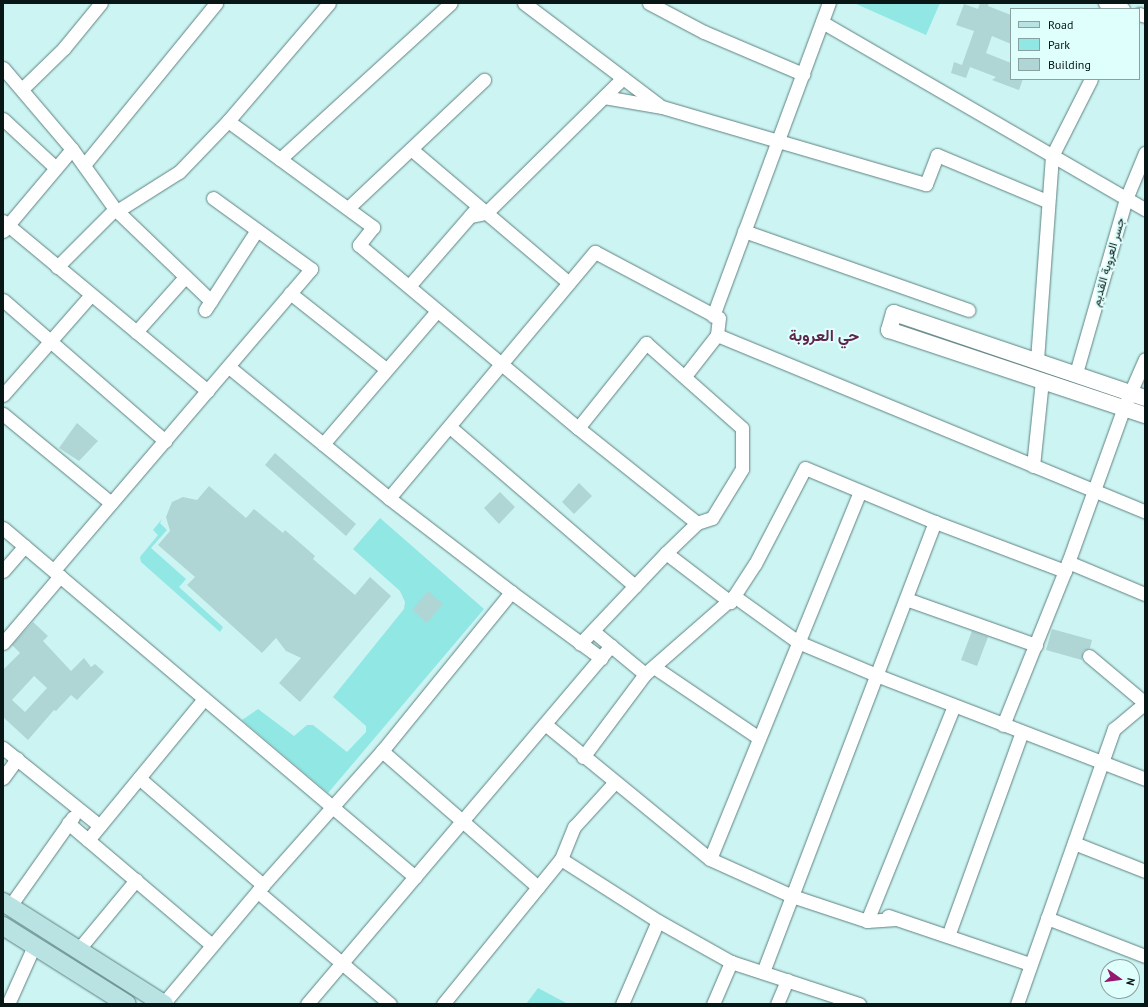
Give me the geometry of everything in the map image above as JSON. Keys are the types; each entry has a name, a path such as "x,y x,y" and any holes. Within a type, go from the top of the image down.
{"main road":[{"path":"5,908 78,950 164,1004"},
{"path":"3,926 127,1004"}],"street":[{"path":"22,89 64,48 101,3"},
{"path":"84,165 216,3"},
{"path":"57,267 116,210 179,172 228,121 328,3"},
{"path":"280,160 451,3"},
{"path":"524,3 662,107"},
{"path":"649,3 704,32 803,74"},
{"path":"713,316 829,3"},
{"path":"1105,3 1119,8"},
{"path":"822,22 1145,209"},
{"path":"3,68 72,149 116,210 186,277 208,305 257,230"},
{"path":"409,286 470,216 482,209 604,97 622,78"},
{"path":"348,208 484,80"},
{"path":"1037,360 1047,201 1052,156 1090,80"},
{"path":"604,97 662,107 926,184 937,155 1047,201"},
{"path":"3,119 56,168"},
{"path":"228,121 373,227 359,245 578,428 698,523"},
{"path":"72,149 5,226 208,391"},
{"path":"411,149 569,283"},
{"name":"جسر العروبة القديم","path":"1076,373 1126,199 1145,153"},
{"path":"3,643 111,503 229,367 311,269 213,198"},
{"path":"744,231 968,310"},
{"path":"390,498 450,428 595,252 719,318 717,335 685,376"},
{"path":"136,332 186,277"},
{"path":"290,293 386,369"},
{"path":"3,395 91,295"},
{"path":"3,300 165,441"},
{"path":"323,444 437,311"},
{"path":"1138,395 894,313 889,330 1145,415"},
{"path":"717,335 1145,511"},
{"path":"578,428 646,343 742,428 742,468 712,518 698,523 666,553 593,632 580,644"},
{"path":"1004,725 1067,566 1124,407 1138,395 1145,359"},
{"path":"229,367 390,498 511,592 601,658"},
{"path":"1033,466 1042,380"},
{"path":"3,414 111,503"},
{"path":"450,428 635,586"},
{"path":"583,757 649,670 732,599 755,564 805,468 935,522 1145,594"},
{"path":"710,859 860,491"},
{"path":"763,972 935,522"},
{"path":"3,528 415,877"},
{"path":"3,571 25,546"},
{"path":"666,553 732,599 798,642 876,676 1145,779"},
{"path":"164,1004 260,888 382,752 511,592"},
{"path":"906,599 1036,645"},
{"path":"593,632 611,646 759,738"},
{"path":"307,1004 611,646"},
{"path":"1021,1002 1030,964 1114,729 1145,703 1089,656"},
{"path":"88,840 204,699"},
{"path":"870,916 954,706"},
{"path":"544,724 614,783 710,859 792,896 870,916 896,919 1030,964"},
{"path":"948,936 1022,732"},
{"path":"3,748 100,826"},
{"path":"382,752 538,887"},
{"path":"3,778 17,759"},
{"path":"139,778 390,1004"},
{"path":"443,1004 561,859 574,827 614,783"},
{"path":"5,908 79,809"},
{"path":"68,823 212,945"},
{"path":"1074,843 1145,871"},
{"path":"561,859 658,921 731,962 859,1004"},
{"path":"78,950 136,880"},
{"path":"1047,918 1145,956"},
{"path":"622,1004 658,921"},
{"path":"8,1004 34,946"},
{"path":"713,1004 731,962"},
{"path":"777,1004 787,980"}],"green space":[{"path":"854,3 940,3 926,35"},
{"path":"380,518 484,609 328,793 242,720 258,709 294,736 307,725 313,725 347,752 366,732 366,726 333,697 404,609 405,602 400,591 353,549"},
{"path":"162,519 160,523 167,530 151,548 186,579 179,587 223,627 220,632 141,562 140,557 158,535 153,530"},
{"path":"538,988 568,1004 526,1004"}],"building":[{"path":"980,3 989,3 988,6 1010,15 1010,44 992,36 986,53 1010,63 1010,80 1023,80 1019,90 992,80 996,77 970,67 966,78 951,73 954,62 962,65 974,31 956,25 964,4 978,9"},
{"path":"77,423 98,441 79,461 59,448"},
{"path":"275,453 356,524 346,536 265,465"},
{"path":"579,483 592,496 574,514 562,502"},
{"path":"209,486 246,518 254,509 283,533 285,530 315,556 313,559 355,595 370,577 391,596 300,702 279,683 301,658 286,651 276,638 262,653 187,585 195,577 158,545 170,531 166,517 172,502 183,497 197,500"},
{"path":"500,492 515,507 499,524 484,508"},
{"path":"428,591 443,604 427,623 412,610"},
{"path":"33,622 48,636 43,641 71,671 84,658 91,667 95,664 104,672 77,700 71,695 56,711 54,710 28,740 3,717 3,670 20,653 12,645","holes":["34,676 47,688 25,712 12,700"]},
{"path":"1052,629 1092,640 1090,648 1083,651 1082,660 1046,650"},
{"path":"972,631 988,637 977,666 961,660"}],"district":[{"name":"حي العروبة","path":"824,335"}]}
